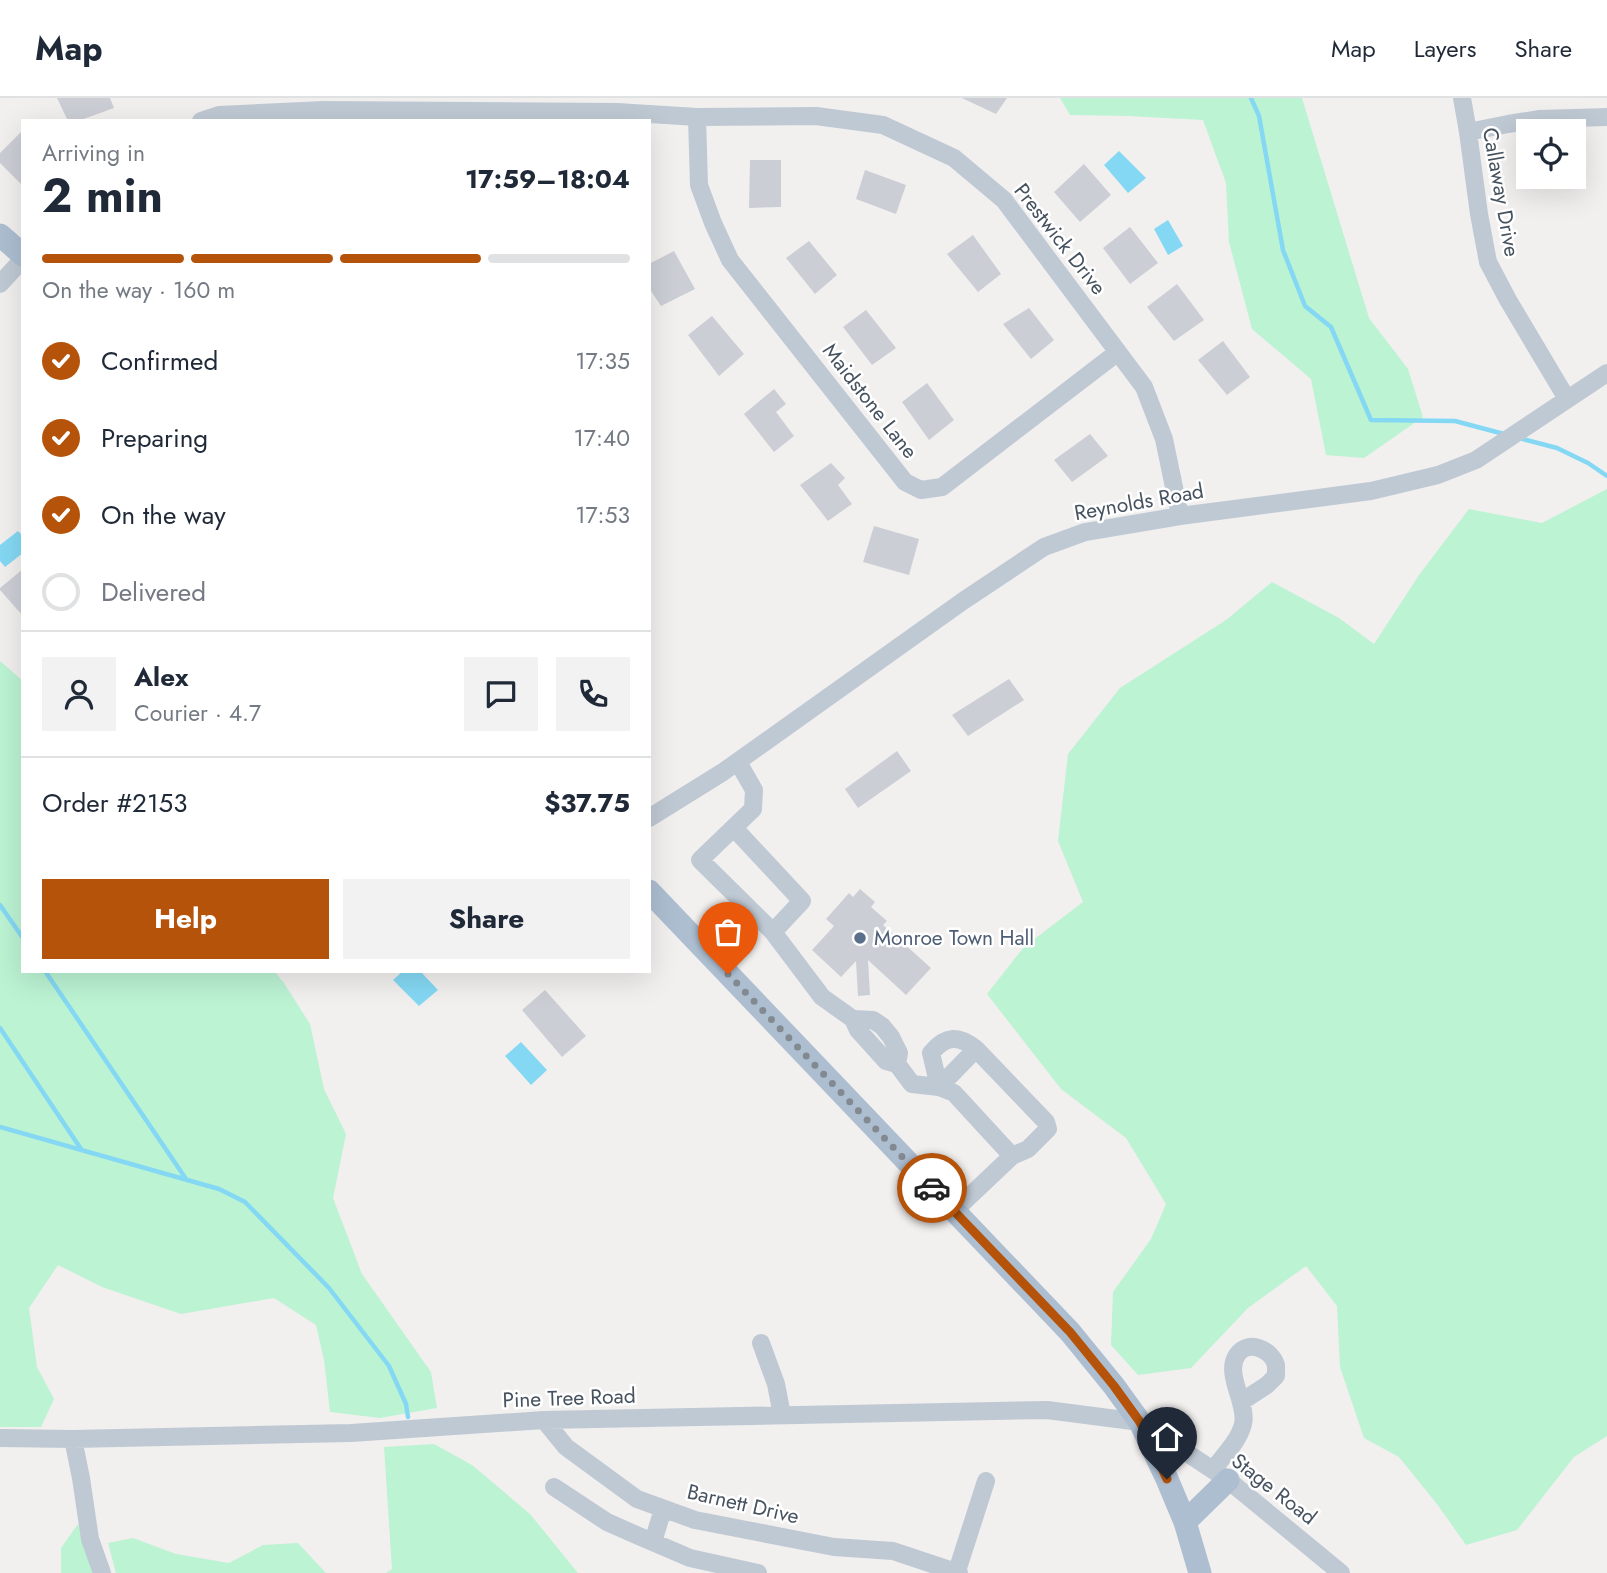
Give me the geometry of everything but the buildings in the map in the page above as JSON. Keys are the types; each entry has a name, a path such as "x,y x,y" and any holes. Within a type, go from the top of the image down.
{"main road":[{"path":"0,235 21,255"},
{"path":"651,893 1070,1332 1114,1386 1140,1422 1167,1479 1185,1522 1199,1573"},
{"path":"1185,1522 1220,1475"}],"street":[{"name":"Callaway Drive","path":"1462,98 1488,262 1567,398"},
{"name":"Prestwick Drive","path":"207,119 219,115 324,110 450,116 617,112 697,117 816,116 883,125 954,158 1004,200 1144,387 1164,439 1180,516"},
{"name":"Maidstone Lane","path":"697,117 699,185 730,260 905,482 921,490 942,487 1118,352"},
{"path":"1468,132 1540,119 1607,117"},
{"path":"0,284 21,259"},
{"name":"Reynolds Road","path":"651,817 738,762 963,601 1044,547 1085,532 1180,516 1371,491 1438,475 1476,460 1607,373"},
{"path":"738,762 754,790 753,810 701,860 773,932 822,997 853,1019 858,1030 886,1061 897,1064 912,1084 939,1087 954,1093 1012,1156"},
{"path":"734,828 802,901 773,932"},
{"path":"939,1087 931,1053 937,1046 958,1038 976,1049 1046,1122 1048,1129 1028,1149 1012,1156 954,1211"},
{"path":"939,1087 976,1049"},
{"path":"761,1343 776,1384 782,1415"},
{"path":"1220,1475 1244,1423 1241,1402"},
{"name":"Pine Tree Road","path":"0,1438 351,1433 544,1420 1047,1410 1140,1422"},
{"name":"Barnett Drive","path":"544,1420 566,1447 637,1499 663,1509 695,1520 834,1547 893,1551 928,1568 958,1572"},
{"name":"Stage Road","path":"1140,1422 1220,1475 1340,1573"},
{"path":"73,1438 90,1539 102,1573"},
{"path":"958,1572 986,1481"},
{"path":"554,1487 607,1522 653,1542 691,1558 758,1573"},
{"path":"653,1542 663,1509"}],"green space":[{"path":"1060,98 1302,98 1369,318 1408,369 1423,417 1364,458 1326,455 1311,379 1252,329 1229,242 1226,183 1203,120 1070,115"},
{"path":"1607,489 1607,1436 1574,1457 1517,1530 1466,1545 1399,1457 1364,1438 1340,1367 1337,1306 1306,1266 1248,1308 1191,1368 1138,1375 1111,1345 1113,1292 1151,1239 1166,1204 1126,1138 1061,1089 987,994 1024,947 1083,902 1058,841 1068,754 1120,688 1226,620 1272,582 1339,618 1374,644 1419,575 1469,509 1542,523"},
{"path":"0,661 21,679 21,973 276,973 310,1024 324,1089 346,1134 333,1198 362,1274 431,1372 437,1408 380,1418 330,1412 324,1360 316,1325 274,1298 181,1314 102,1287 58,1265 29,1308 37,1367 54,1399 41,1427 0,1427"},
{"path":"434,1444 472,1465 530,1514 578,1573 386,1573 392,1569 384,1447"},
{"path":"78,1524 96,1573 61,1573 61,1548"},
{"path":"133,1538 176,1554 229,1563 263,1545 298,1543 326,1573 116,1573 108,1543"}],"water":[{"path":"1119,151 1146,178 1128,193 1104,165"},
{"path":"1168,220 1183,246 1168,255 1154,229"},
{"path":"18,531 21,534 21,555 5,567 0,561 0,545"},
{"path":"401,973 422,973 438,990 419,1006 393,980"},
{"path":"521,1042 547,1070 531,1085 505,1056"}],"waterway":[{"path":"1251,98 1259,116 1283,250 1305,306 1331,327 1371,420 1455,421 1504,434"},
{"path":"1519,438 1557,448 1607,476"},
{"path":"0,905 21,935"},
{"path":"46,973 186,1179"},
{"path":"0,1028 81,1149"},
{"path":"0,1127 219,1189 245,1202 329,1288 389,1366 406,1404 408,1417"}],"way so far":[{"path":"728,974 932,1188"}],"place":[{"name":"Monroe Town Hall","path":"860,938"}],"route":[{"path":"932,1188 1070,1332 1114,1386 1140,1422 1167,1479"}]}
